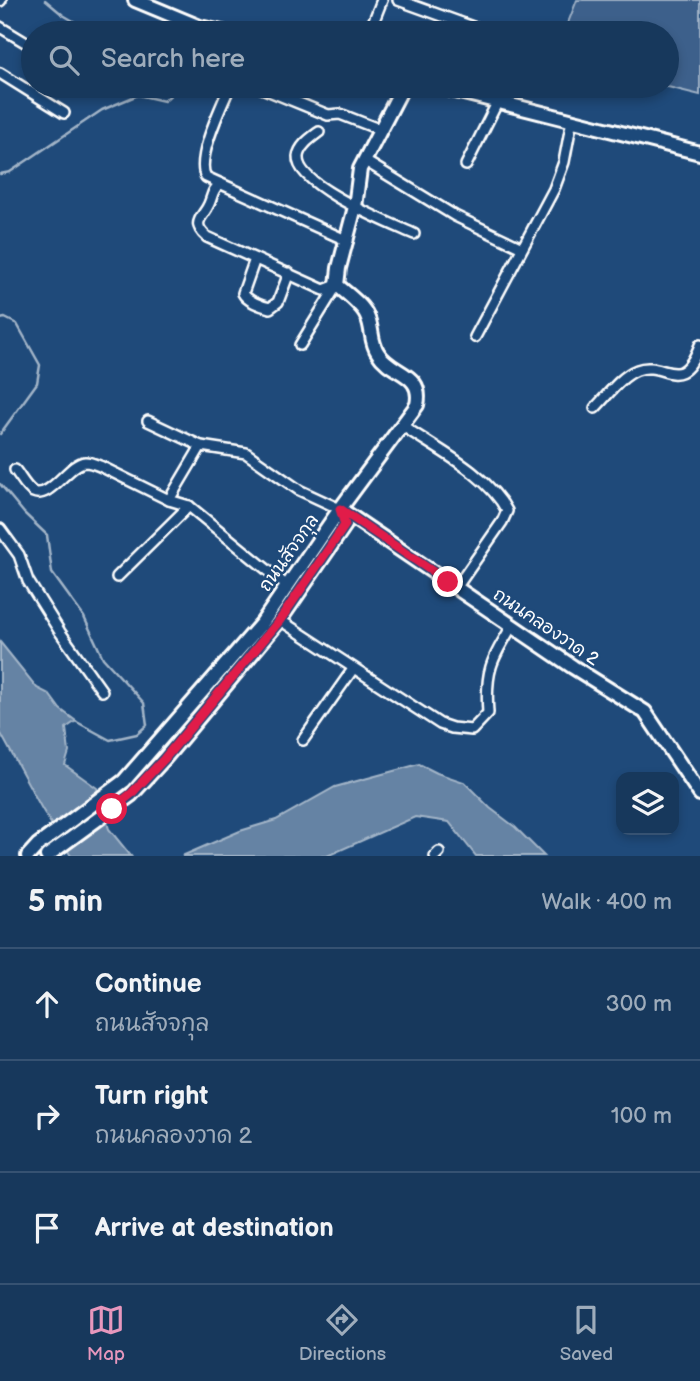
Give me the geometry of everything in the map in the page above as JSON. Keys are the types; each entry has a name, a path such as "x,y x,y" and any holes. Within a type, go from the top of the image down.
{"street":[{"path":"135,0 186,21"},
{"path":"374,21 382,0"},
{"path":"398,0 454,21"},
{"path":"0,27 21,40"},
{"path":"0,73 21,86"},
{"path":"40,98 64,113"},
{"path":"225,98 208,141 203,169 206,177 348,241"},
{"path":"285,98 328,116 340,114 381,130"},
{"path":"300,345 337,285 355,207 360,169 396,98"},
{"path":"482,98 700,153"},
{"path":"466,165 498,102"},
{"path":"475,337 554,189 564,162 572,120"},
{"path":"318,132 298,153 300,167 317,186 414,234"},
{"path":"365,161 455,216 522,248"},
{"path":"220,184 214,188 209,205 201,214 199,229 207,237 324,290 337,285"},
{"path":"255,259 243,293 246,298 265,306 270,307 278,302 289,273"},
{"path":"148,421 201,446 246,453 299,490 340,509 403,426 417,405 419,394 415,382 379,356 372,342 367,315 337,285"},
{"path":"595,408 629,374 640,368 672,374 687,369 700,345"},
{"path":"403,426 474,474 500,497 507,511 456,587"},
{"path":"169,500 201,446"},
{"path":"15,470 31,491 42,493 79,464 92,463 169,500 189,506 287,586"},
{"path":"117,577 189,506"},
{"name":"ถนนสัจจกุล","path":"28,856 38,845 124,781 262,623 340,509"},
{"name":"ถนนสัจจกุล","path":"48,855 131,794 164,759 280,620 345,525 340,509"},
{"name":"ถนนคลองวาด 2","path":"340,509 645,712 700,794"},
{"path":"0,529 19,555 29,581 60,632 102,691"},
{"path":"280,620 440,724 472,730 488,713 486,690 491,663 513,626"},
{"path":"303,740 353,669"}],"shaded area":[{"path":"577,0 700,0 700,95 679,90 679,21 569,21"},
{"path":"0,642 37,688 49,694 60,709 76,721 66,728 69,752 65,765 97,788 109,829 131,856 71,856 42,809 0,732"},
{"path":"419,764 464,782 544,856 476,856 449,822 415,817 327,856 182,856 240,831 276,820 335,787"}],"waterway":[{"path":"45,0 73,21"},
{"path":"0,174 10,172 102,110 131,98"},
{"path":"151,98 164,101 167,98"},
{"path":"0,319 5,318 17,324 40,365 37,383 0,434"},
{"path":"0,484 47,535 52,573 84,617 103,658 144,703 147,725 137,734 110,740 75,721"}],"route":[{"path":"112,809 131,794 164,759 280,620 345,525 340,509 448,582"}]}
